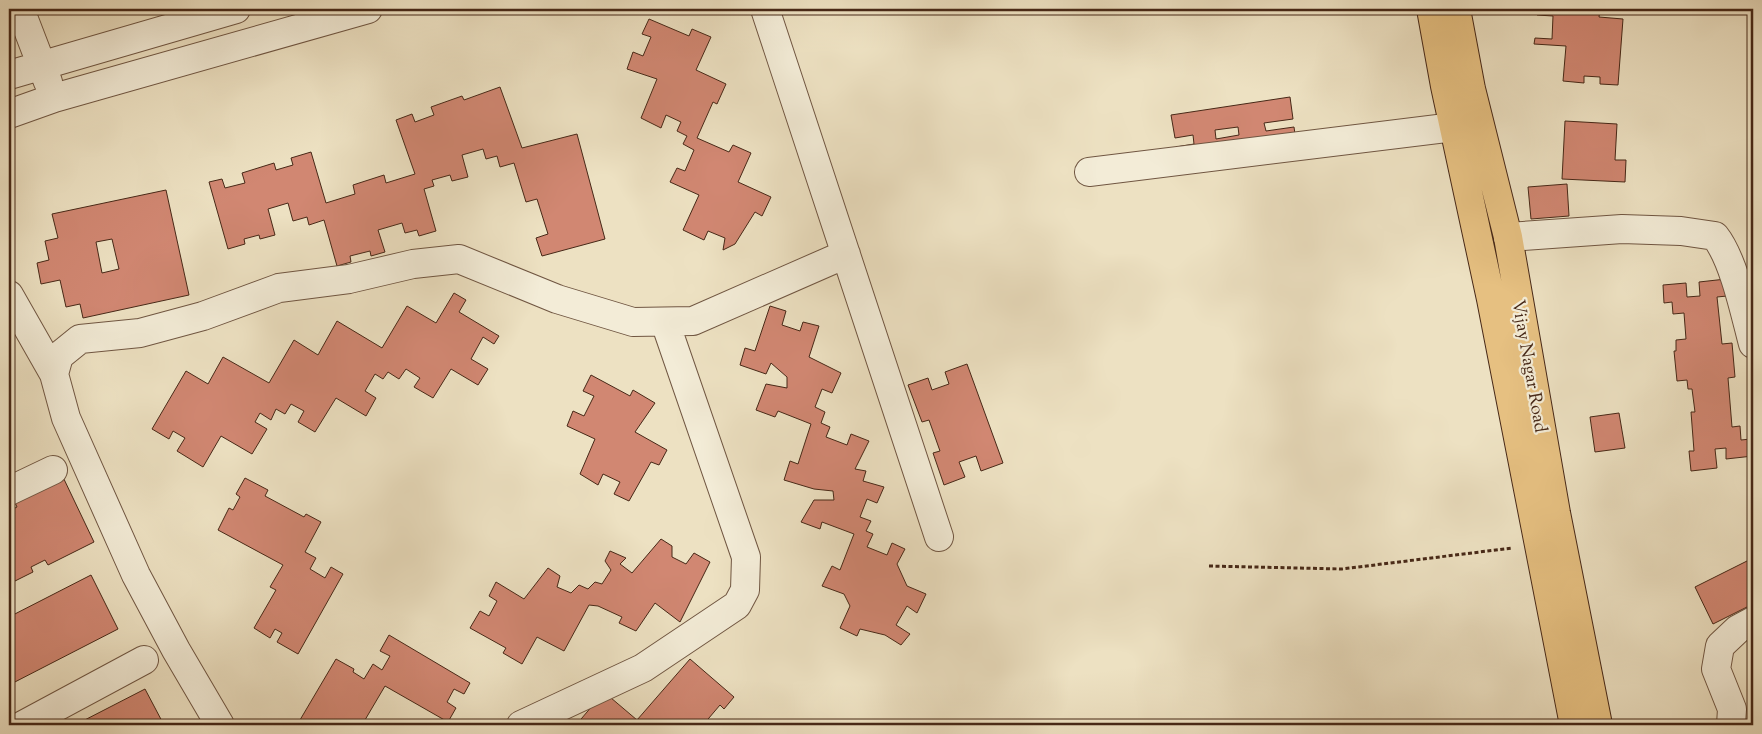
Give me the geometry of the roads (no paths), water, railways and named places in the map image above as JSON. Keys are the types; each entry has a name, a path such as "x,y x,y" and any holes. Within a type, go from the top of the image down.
{"main road":[{"name":"Vijay Nagar Road","path":"1445,17 1454,126 1493,308 1574,725"},
{"name":"Vijay Nagar Road","path":"1445,17 1471,89 1508,237 1556,513 1598,725"}],"street":[{"path":"20,9 54,98"},
{"path":"9,74 236,9"},
{"path":"765,9 939,537"},
{"path":"9,114 54,98 359,10"},
{"path":"1090,172 1454,126"},
{"path":"1508,237 1622,229 1681,231 1715,236 1723,247 1741,299 1753,344"},
{"path":"54,374 59,356 80,339 140,334 203,316 279,288 349,279 413,264 459,259 557,299 634,322 665,322 693,321 846,254"},
{"path":"9,295 54,374 66,418 136,575 176,650 220,725"},
{"path":"521,725 643,668 737,605 746,590 746,557 665,322"},
{"path":"9,491 53,470"},
{"path":"1731,725 1732,709 1716,669 1720,646 1738,628 1753,620"},
{"path":"23,725 144,660"}]}
